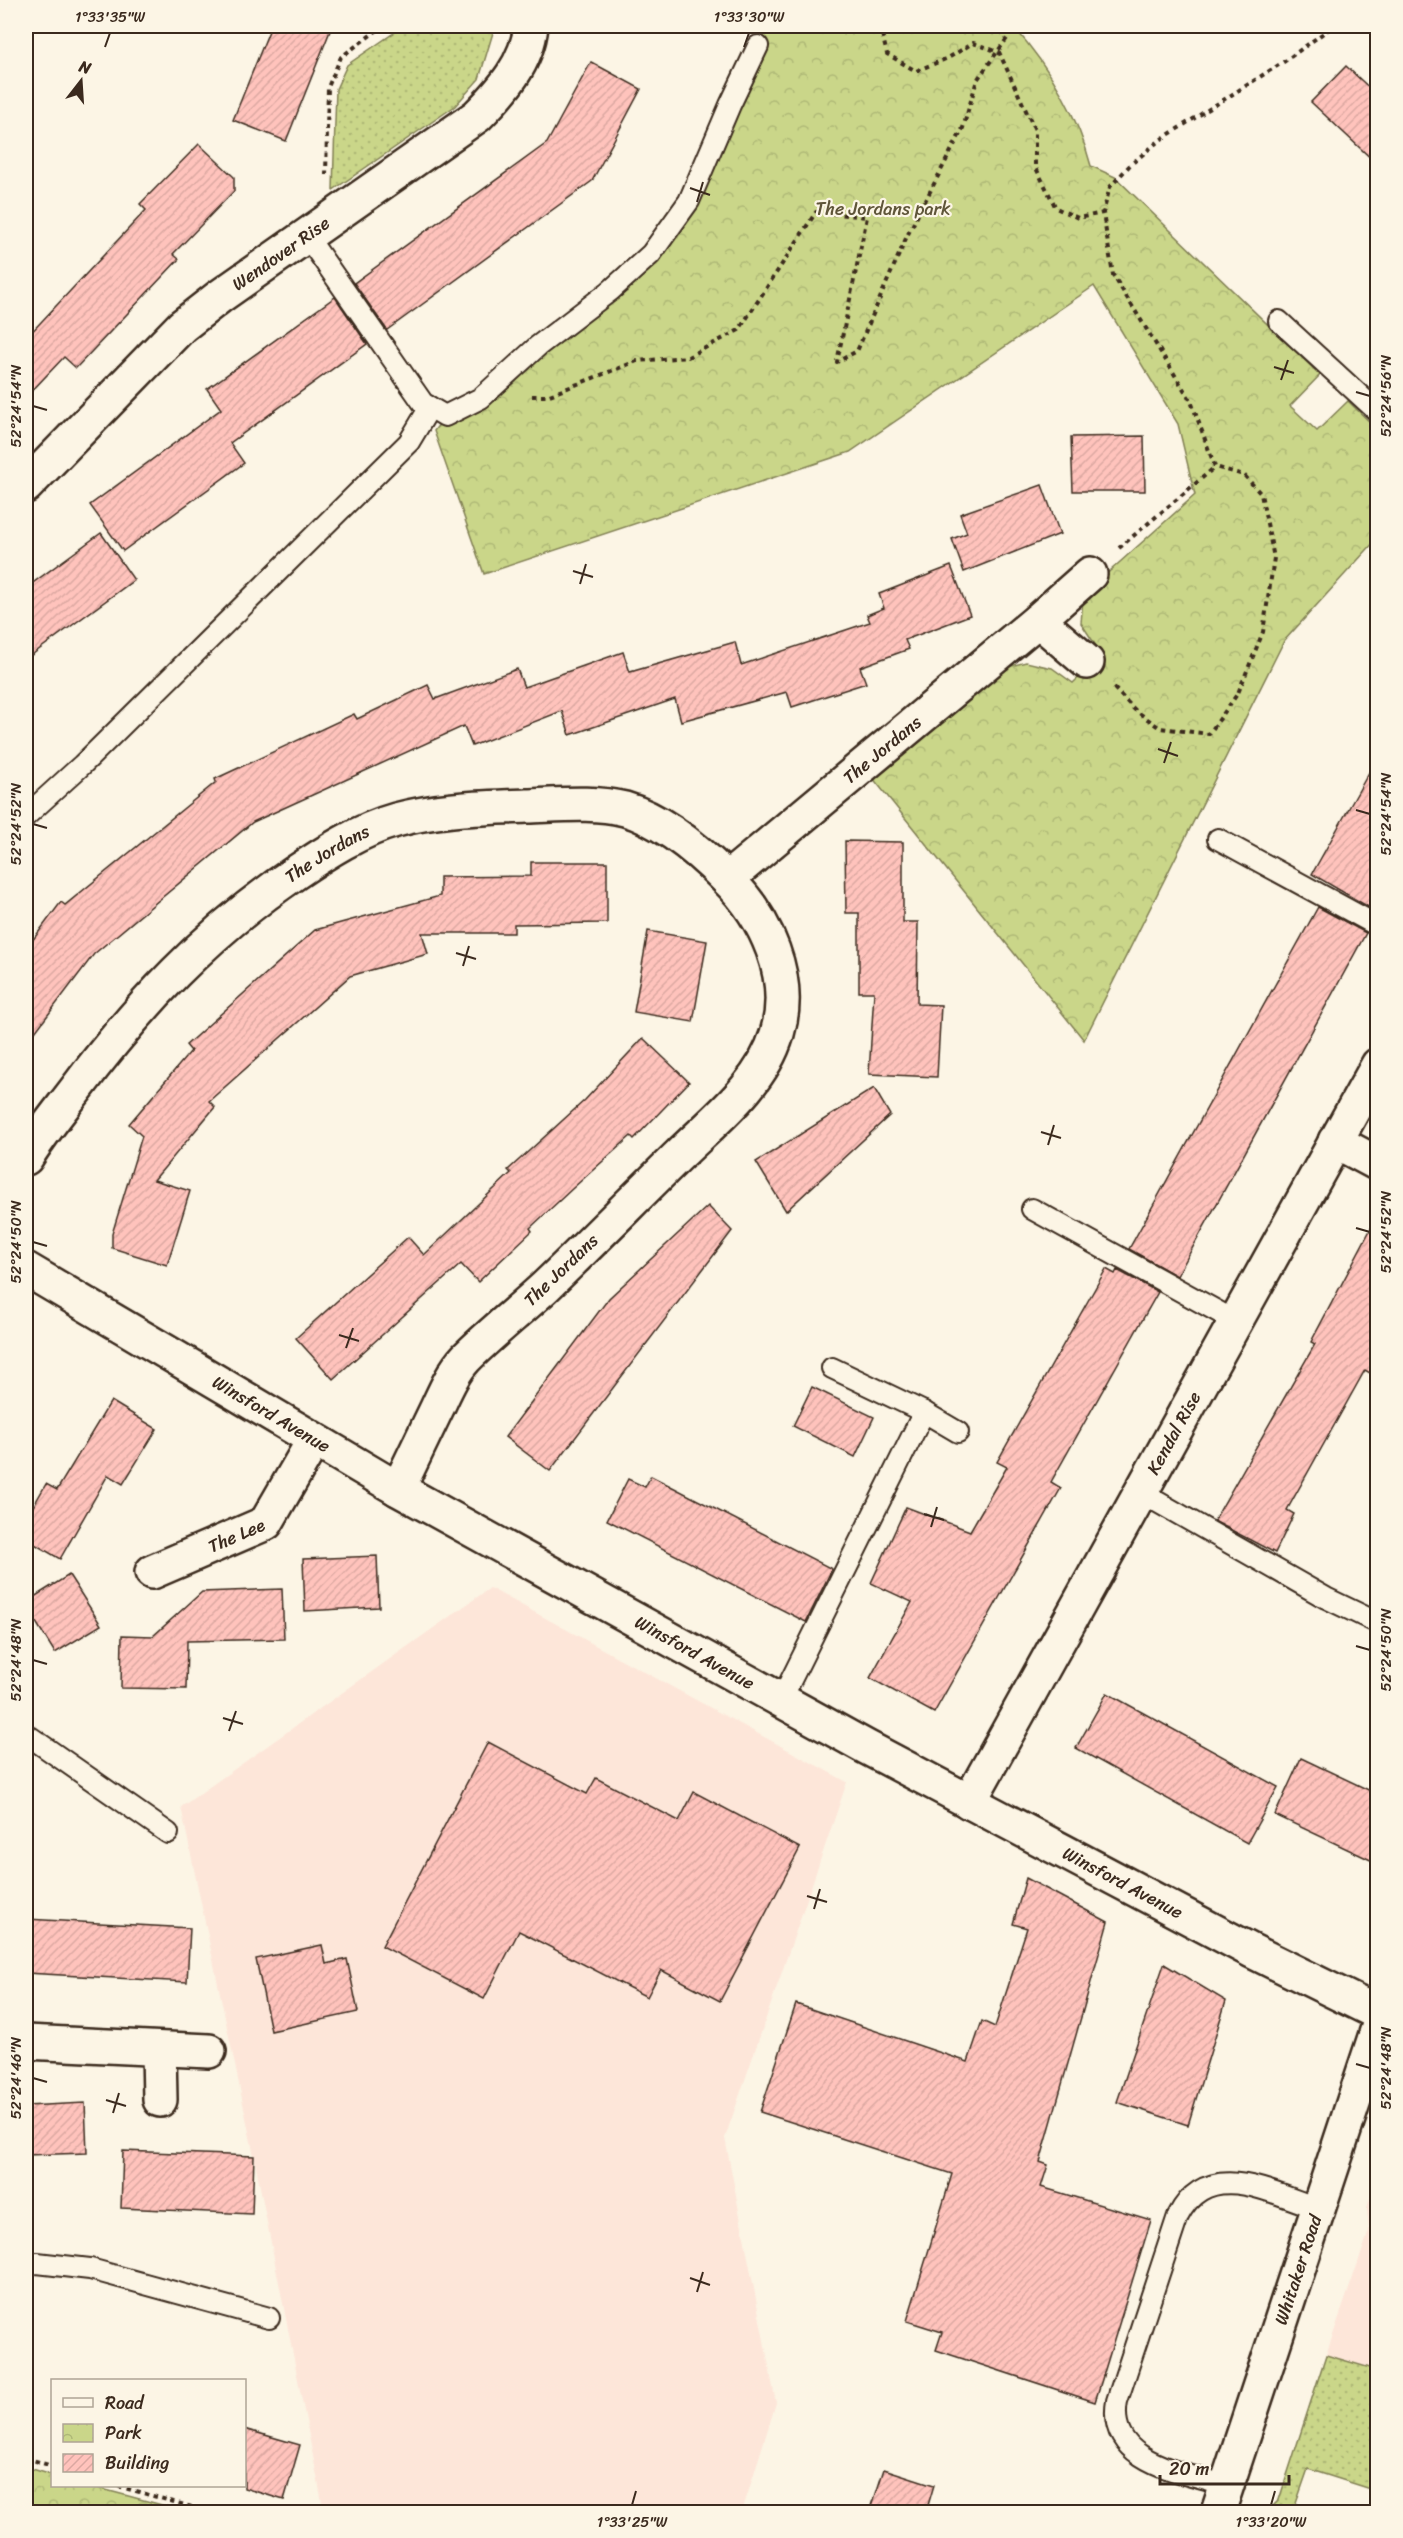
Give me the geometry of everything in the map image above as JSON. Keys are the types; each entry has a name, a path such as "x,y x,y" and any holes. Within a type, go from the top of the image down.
{"street":[{"name":"Wendover Rise","path":"26,486 182,326 219,297 477,116 494,99 517,68 526,52 531,26"},
{"name":"The Jordans","path":"727,879 1090,574"},
{"path":"1038,620 1087,662"},
{"name":"The Jordans","path":"26,1158 88,1073 151,996 208,938 259,897 320,856 383,825 431,812 468,808 591,804 624,809 646,817 699,854 727,879 753,908 769,938 778,968 782,1000 778,1031 768,1058 752,1082 701,1134 545,1287 463,1361 450,1382 398,1489"},
{"name":"Kendal Rise","path":"969,1802 1377,1065"},
{"path":"1335,1142 1377,1164"},
{"name":"Winsford Avenue","path":"26,1269 398,1489 781,1700 1252,1951 1377,2013"},
{"name":"The Lee","path":"152,1572 266,1523 314,1440"},
{"name":"Whitaker Road","path":"1222,2499 1377,2028"},
{"path":"26,2042 209,2051"},
{"path":"159,2050 160,2100"}],"lane":[{"path":"306,236 423,403 445,416 481,398 538,346 610,291 651,254 689,201 758,46"},
{"path":"1280,321 1377,412"},
{"path":"26,816 91,757 409,442 430,407"},
{"path":"1218,838 1377,926"},
{"path":"1032,1209 1236,1321"},
{"path":"832,1368 924,1412 958,1432"},
{"path":"781,1700 924,1412"},
{"path":"1140,1492 1326,1598 1377,1623"},
{"path":"26,1734 168,1833"},
{"path":"1222,2499 1130,2449 1116,2426 1117,2401 1179,2216 1186,2202 1198,2190 1212,2184 1226,2182 1244,2185 1318,2208"},
{"path":"26,2265 37,2263 90,2269 269,2318"}],"path":[{"path":"333,217 326,191 328,87 341,57 383,26"},
{"path":"880,26 887,54 915,71 948,58 972,43 999,52 1035,130 1035,166 1056,208 1078,218 1102,213"},
{"path":"481,398 547,396 637,362 688,357 739,330 816,212 867,217 837,362 857,351 907,236 963,128 977,80 1016,26"},
{"path":"1215,467 1191,401 1113,275 1102,213 1110,187 1130,165 1160,140 1285,62 1333,26"},
{"path":"1090,574 1215,467"},
{"path":"1087,662 1135,710 1160,728 1209,734 1238,693 1263,632 1274,558 1261,495 1244,475 1215,467"},
{"path":"26,2458 51,2466"},
{"path":"122,2487 209,2512"}],"shaded area":[{"path":"490,1588 847,1782 725,2138 776,2403 742,2512 324,2512 254,2156 181,1807"},
{"path":"1377,2176 1377,2370 1326,2355 1369,2231 1367,2208"}],"green space":[{"path":"404,26 495,26 479,79 455,106 333,190 336,89 347,65"},
{"name":"The Jordans park","path":"754,26 1013,26 1050,74 1070,109 1091,166 1115,177 1320,375 1290,406 1317,431 1348,401 1377,429 1377,539 1284,641 1084,1040 872,777 996,670 1026,662 1052,668 1073,683 1102,655 1081,623 1083,599 1101,579 1195,495 1178,424 1094,286 850,452 484,574 434,431 445,416 651,254 758,46"},
{"path":"1326,2355 1377,2370 1377,2491 1308,2469 1293,2512 1267,2512 1279,2500"},
{"path":"26,2467 51,2475 51,2487 95,2487 188,2512 26,2512"}],"building":[{"path":"271,26 332,26 286,141 233,120"},
{"path":"591,62 641,89 592,181 387,330 354,283 547,143"},
{"path":"1346,66 1377,95 1377,164 1311,102"},
{"path":"199,144 234,177 234,191 173,254 179,259 76,368 64,357 26,397 26,338 146,210 140,204"},
{"path":"335,297 367,344 230,443 244,463 123,551 90,505 221,409 207,389"},
{"path":"1144,436 1145,491 1073,491 1071,437"},
{"path":"1042,485 1060,534 964,572 952,539 967,533 960,514"},
{"path":"101,533 134,580 26,659 26,588"},
{"path":"951,566 970,615 905,640 909,649 860,667 866,683 792,707 787,692 681,721 675,699 570,735 562,711 472,746 464,726 253,822 94,954 26,1044 26,949 61,902 65,905 216,782 215,779 354,714 357,719 428,685 435,699 517,669 524,687 623,652 630,672 735,642 741,665 870,622 867,615 884,608 879,594"},
{"path":"1377,758 1377,912 1312,874"},
{"path":"845,841 903,842 903,922 918,922 917,1004 941,1005 937,1077 869,1074 874,992 859,992 859,913 846,913"},
{"path":"531,862 607,862 607,923 514,924 514,933 422,933 428,954 350,976 209,1101 215,1107 154,1180 190,1191 167,1265 112,1248 112,1234 142,1136 129,1124 191,1051 186,1045 315,930 440,896 440,877 531,876"},
{"path":"1318,907 1366,933 1177,1276 1129,1249"},
{"path":"648,931 707,941 693,1022 634,1012"},
{"path":"643,1038 689,1082 634,1139 631,1136 573,1188 530,1228 532,1231 478,1282 461,1264 333,1379 296,1338 408,1237 424,1255 511,1173 508,1170 585,1100"},
{"path":"874,1088 890,1115 786,1211 756,1162"},
{"path":"708,1206 732,1231 550,1471 505,1437 609,1298"},
{"path":"1377,1217 1377,1377 1365,1370 1287,1510 1294,1514 1275,1553 1214,1521 1315,1344 1311,1342"},
{"path":"1106,1269 1115,1274 1117,1270 1158,1292 1051,1482 1061,1488 934,1713 870,1678 912,1602 871,1583 906,1507 970,1531 1007,1467 997,1462"},
{"path":"812,1387 874,1417 855,1457 793,1426"},
{"path":"111,1401 157,1429 123,1484 108,1475 60,1559 26,1539 26,1519 46,1484 57,1490"},
{"path":"651,1476 832,1569 806,1622 607,1520 628,1479 645,1487"},
{"path":"377,1556 379,1607 305,1611 303,1559"},
{"path":"69,1575 101,1625 55,1653 26,1606 26,1602"},
{"path":"282,1589 284,1639 187,1641 186,1689 121,1688 122,1635 153,1636 202,1592"},
{"path":"1107,1693 1278,1787 1247,1843 1076,1748"},
{"path":"488,1742 587,1794 596,1778 679,1821 694,1792 800,1848 720,2001 661,1970 647,1997 519,1931 484,1999 382,1946"},
{"path":"1301,1758 1377,1794 1377,1863 1275,1815"},
{"path":"1026,1878 1108,1922 1040,2162 1048,2165 1041,2187 1151,2220 1095,2402 936,2350 942,2332 907,2321 952,2174 760,2112 796,2004 968,2062 982,2021 995,2027 1027,1928 1013,1924"},
{"path":"26,1919 190,1928 187,1982 26,1973"},
{"path":"322,1945 326,1964 347,1959 358,2012 271,2031 256,1959"},
{"path":"1164,1964 1226,2001 1188,2125 1117,2102"},
{"path":"85,2103 87,2153 26,2155 26,2106"},
{"path":"123,2151 254,2156 252,2214 121,2208"},
{"path":"246,2430 300,2445 284,2500 244,2488 246,2487"},
{"path":"884,2469 934,2485 926,2512 870,2512"}]}
